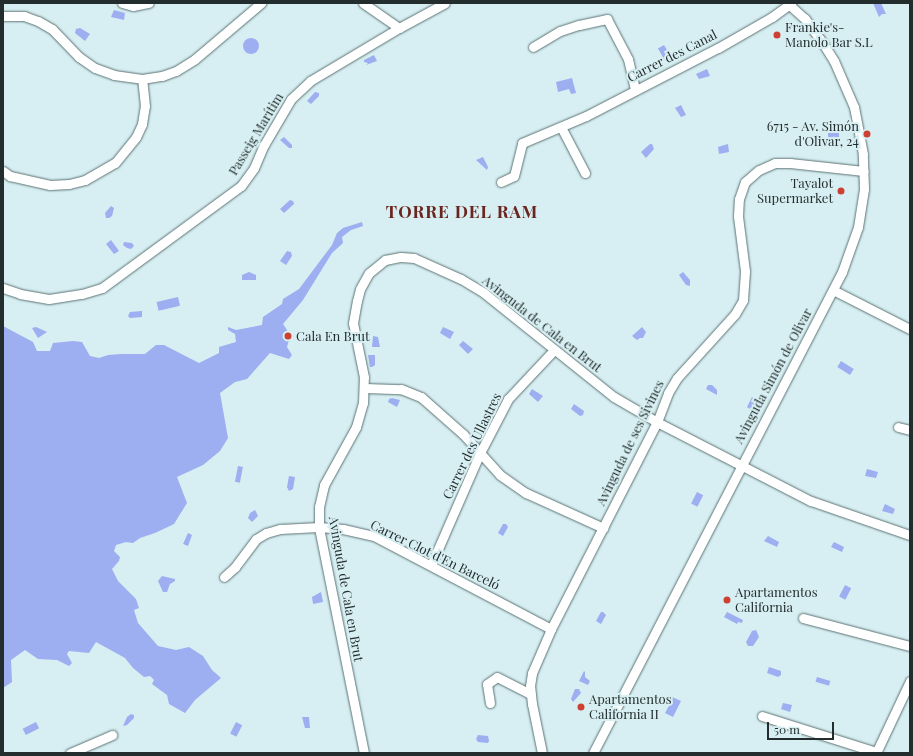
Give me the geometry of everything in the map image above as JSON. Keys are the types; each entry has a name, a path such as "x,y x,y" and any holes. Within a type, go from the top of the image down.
{"street":[{"path":"122,3 134,6 148,3"},
{"path":"3,16 24,16 38,21 52,29 79,57 95,68 114,75 142,79 162,76 176,71 195,59 261,3"},
{"path":"363,3 399,28"},
{"name":"Passeig Marítim","path":"3,288 20,294 49,299 82,294 102,288 240,186 254,168 264,145 291,99 310,81 399,28 445,3"},
{"name":"Carrer des Canal","path":"500,182 514,176 522,144 586,116 718,48 772,17 789,4"},
{"name":"Avinguda Simón de Olivar","path":"593,753 833,290 852,248 858,227 864,189 864,154 854,107 841,75 822,42 805,19 789,4"},
{"path":"533,47 560,32 579,24 607,19 628,59 635,90"},
{"path":"3,170 10,176 50,185 69,184 86,180 115,163 136,137 142,124 145,106 142,79"},
{"path":"561,127 585,173"},
{"name":"Avinguda de ses Sivines","path":"542,753 531,694 532,673 551,629 657,422 668,393 677,378 735,314 743,300 745,271 738,216 739,199 745,182 759,170 775,163 790,162 864,171"},
{"name":"Avinguda de Cala en Brut","path":"364,753 319,527 318,507 324,485 356,427 363,403 365,388 353,323 360,288 368,273 379,264 393,258 414,258 461,279 484,293 614,397 657,422 811,501 910,535"},
{"path":"833,290 910,329"},
{"name":"Carrer des Ullastres","path":"431,565 480,454 508,399 554,350"},
{"path":"365,388 401,389 422,397 463,434 500,475 526,492 603,528"},
{"path":"898,426 910,430"},
{"name":"Carrer Clot d'En Barceló","path":"224,577 235,567 256,540 266,533 280,529 319,527 343,529 374,536 551,629"},
{"path":"803,618 910,646"},
{"path":"490,703 487,684 497,677 531,694"},
{"path":"762,716 876,752 910,680"},
{"path":"70,753 88,750 112,735"}],"water":[{"path":"873,3 881,3 886,14 882,14 879,17"},
{"path":"114,10 125,13 124,20 111,17"},
{"path":"80,28 90,34 85,41 75,33 76,29"},
{"path":"251,38 257,40 259,46 257,52 251,54 245,52 243,46 245,40"},
{"path":"664,45 671,57 665,61 658,48"},
{"path":"374,55 377,61 366,65 368,63 364,62 364,60"},
{"path":"707,69 710,76 699,79 696,74"},
{"path":"572,78 576,93 571,94 569,89 558,92 556,82"},
{"path":"315,92 319,93 319,96 311,104 307,101"},
{"path":"681,105 686,115 681,117 675,108"},
{"path":"830,128 839,132 839,137 828,138 828,130"},
{"path":"284,137 292,145 292,148 289,148 280,140"},
{"path":"652,144 654,149 646,158 641,152"},
{"path":"728,144 729,152 719,154 718,147"},
{"path":"483,157 488,167 487,170 476,160"},
{"path":"290,200 293,201 294,204 284,213 280,209"},
{"path":"111,206 114,208 112,216 106,218 105,213"},
{"path":"503,210 516,213 514,219 502,216"},
{"path":"362,222 363,226 351,230 342,237 343,243 332,253 303,300 283,324 287,330 289,340 287,347 292,355 289,359 270,353 247,379 235,382 220,393 228,438 220,451 203,465 177,477 187,503 174,524 140,538 133,543 126,542 116,545 114,551 120,557 119,561 112,569 118,581 136,599 139,608 134,610 138,623 158,646 176,650 189,647 203,656 212,670 221,678 195,700 185,713 169,704 167,695 152,684 154,680 150,676 144,677 133,668 125,658 96,642 89,653 69,651 67,654 72,663 69,666 57,660 38,659 25,650 11,660 12,682 3,688 3,326 33,342 37,351 50,351 53,343 73,341 82,342 90,356 99,358 108,355 145,354 156,345 164,345 199,363 219,353 219,347 236,342 235,334 228,330 228,327 236,330 262,325 263,317 282,304 283,299 299,289 332,245 337,233 343,228"},
{"path":"111,240 119,251 114,254 106,244"},
{"path":"124,242 132,243 134,246 131,249 127,248 123,245"},
{"path":"287,251 291,252 292,256 286,265 280,261"},
{"path":"249,272 256,275 256,280 242,280 242,275"},
{"path":"683,272 690,280 690,286 686,285 679,275"},
{"path":"178,297 180,306 159,311 157,302"},
{"path":"142,311 142,317 130,318 128,316 130,312"},
{"path":"36,327 47,332 38,338 32,328"},
{"path":"443,327 454,332 450,339 440,333"},
{"path":"642,327 646,332 643,338 637,340 632,336"},
{"path":"373,336 378,337 380,347 372,347"},
{"path":"463,341 473,349 468,354 459,345"},
{"path":"368,355 375,355 375,365 372,367 370,367"},
{"path":"841,361 854,369 850,375 837,367"},
{"path":"708,385 712,385 717,390 717,395 706,389"},
{"path":"532,389 543,396 538,402 529,394"},
{"path":"752,397 757,400 751,410 747,407"},
{"path":"392,398 400,400 397,407 388,402 389,399"},
{"path":"574,404 584,411 583,415 580,416 571,409"},
{"path":"238,466 243,467 240,483 235,482"},
{"path":"867,469 878,472 876,478 865,476"},
{"path":"289,476 295,477 293,489 289,491 287,487"},
{"path":"697,492 703,495 697,507 691,504"},
{"path":"885,504 895,509 893,514 882,511"},
{"path":"255,510 258,516 252,522 248,518 250,513"},
{"path":"503,524 506,524 508,527 503,536 498,533"},
{"path":"188,533 192,535 188,546 183,544"},
{"path":"768,536 779,542 777,547 764,541"},
{"path":"834,542 844,547 842,552 831,547"},
{"path":"162,576 175,579 175,581 170,584 167,592 163,592 158,581"},
{"path":"845,585 851,588 845,600 839,597"},
{"path":"321,592 323,602 313,604 312,597"},
{"path":"601,612 606,615 601,624 596,621"},
{"path":"727,612 743,620 742,623 738,622 737,624 724,617"},
{"path":"756,630 759,637 753,646 748,646 746,642 752,631"},
{"path":"769,667 781,671 781,675 778,677 767,673"},
{"path":"584,671 585,677 590,681 588,685 579,681"},
{"path":"817,677 830,681 829,686 816,682"},
{"path":"575,689 579,689 581,693 573,702 571,699"},
{"path":"670,696 681,701 673,717 665,713 671,702 667,701"},
{"path":"783,703 792,705 790,712 781,709"},
{"path":"131,714 134,715 134,718 127,725 123,726 127,717"},
{"path":"302,717 309,717 310,728 305,728"},
{"path":"36,722 39,728 26,735 23,729"},
{"path":"236,722 242,725 236,737 230,734"},
{"path":"478,735 488,736 488,743 478,742 476,739"}],"place":[{"name":"Frankie's- Manolo Bar S.L","path":"777,35"},
{"name":"6715 - Av. Simón d'Olivar, 24","path":"867,134"},
{"name":"Tayalot Supermarket","path":"841,191"},
{"name":"Cala En Brut","path":"288,336"},
{"name":"Apartamentos California","path":"727,600"},
{"name":"Apartamentos California II","path":"581,707"}],"district":[{"name":"TORRE DEL RAM","path":"462,212"}]}
